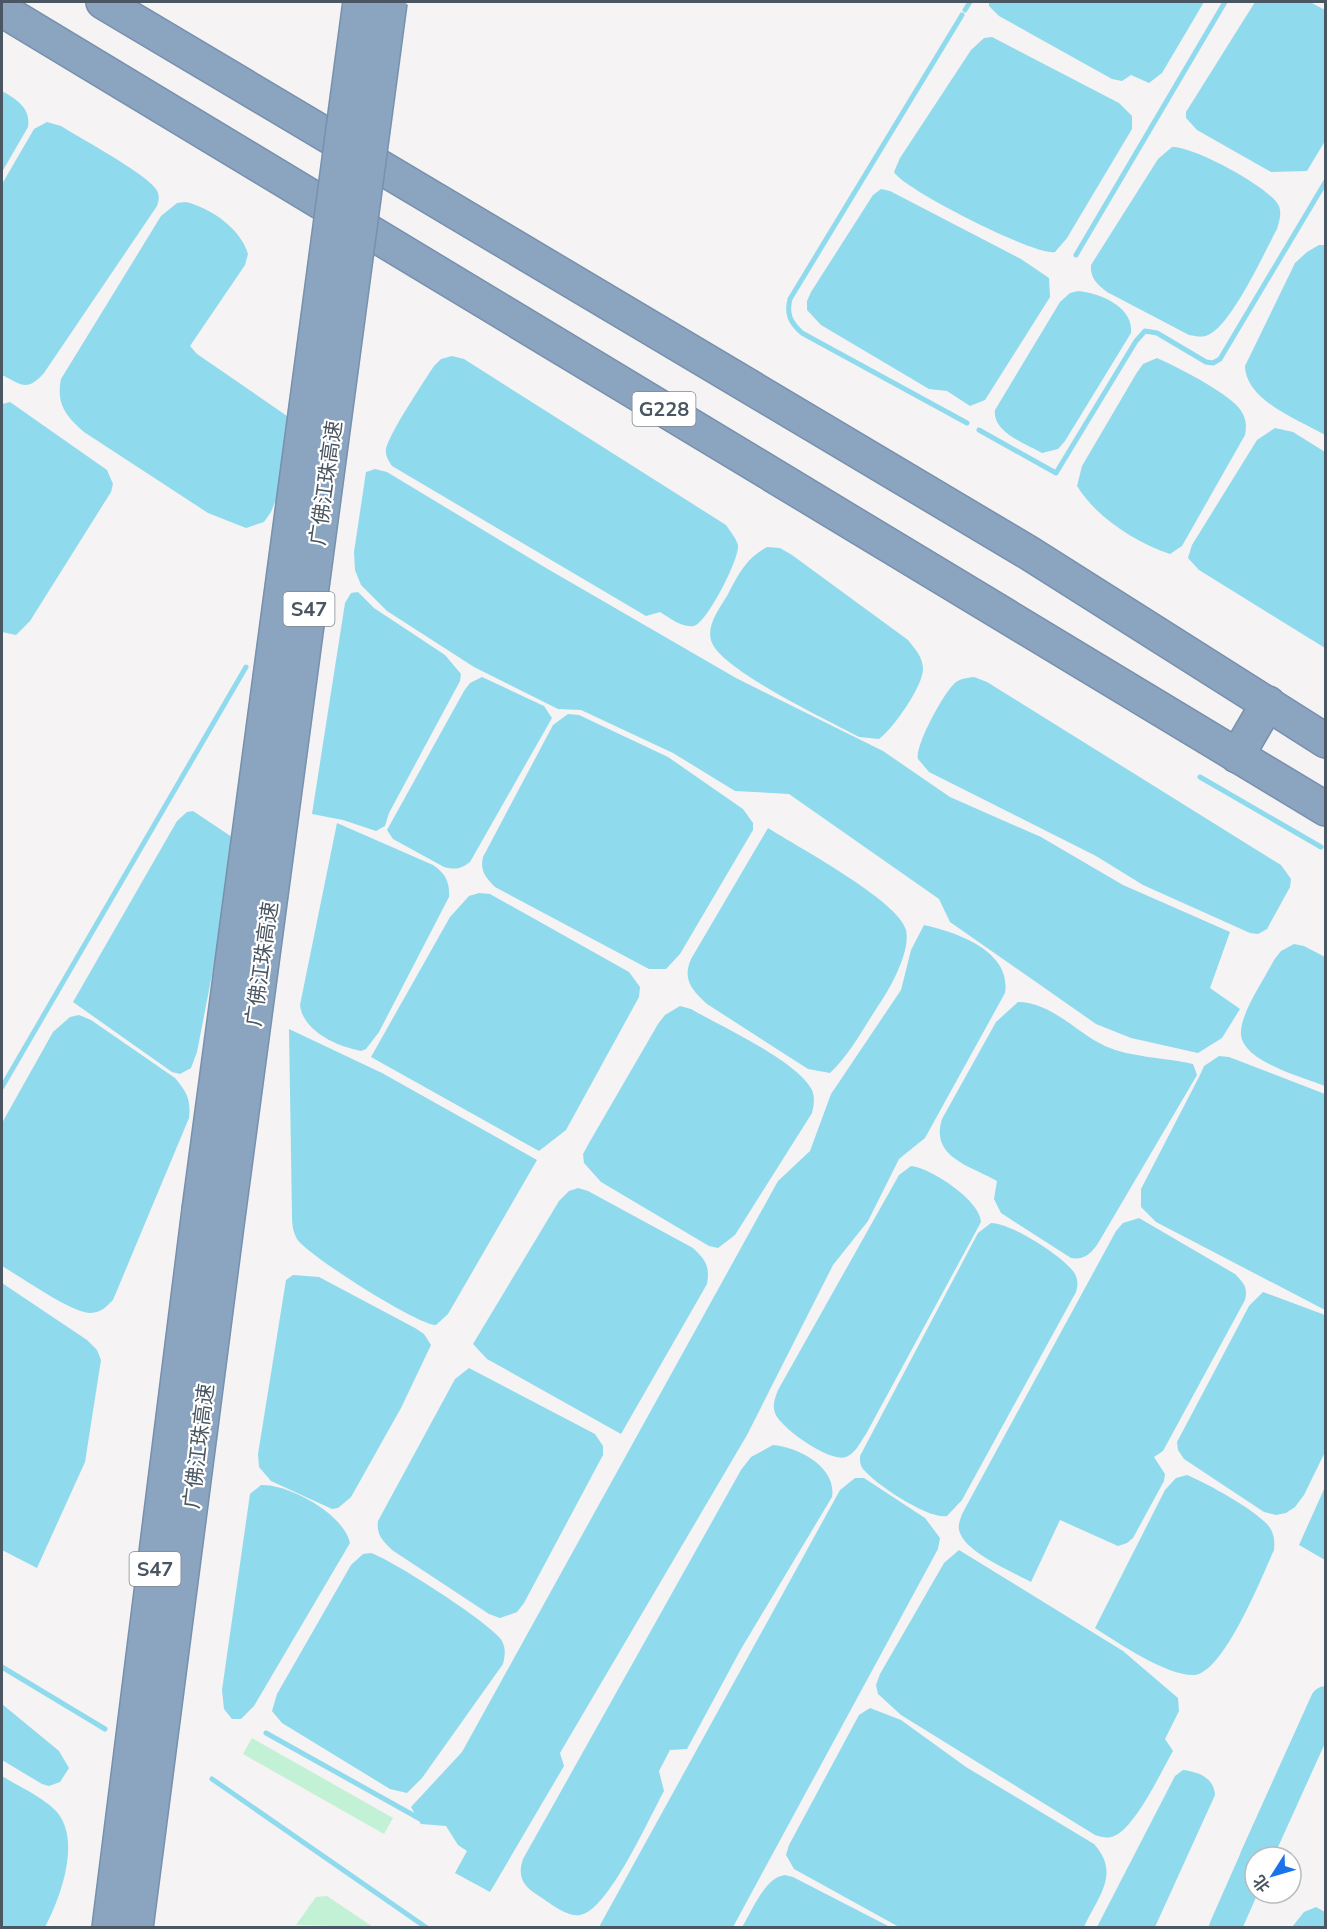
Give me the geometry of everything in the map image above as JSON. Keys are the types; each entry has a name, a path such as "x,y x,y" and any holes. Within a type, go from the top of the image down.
{"highway":[{"path":"103,2 1029,553 1326,741"},
{"name":"广佛江珠高速","path":"136,1928 214,1214 360,2"},
{"name":"广佛江珠高速","path":"109,1928 390,2"},
{"name":"G228","path":"2,10 1326,809"},
{"path":"1237,756 1268,703"}],"green space":[{"path":"252,1738 393,1818 384,1834 243,1754"},
{"path":"327,1896 373,1927 296,1925 316,1897"}],"water":[{"path":"989,2 1204,2 1162,73 1149,83 1131,75 1122,81 1112,79 999,16 989,6"},
{"path":"1255,2 1310,2 1325,10 1325,141 1307,171 1271,172 1197,130 1186,118 1186,112"},
{"path":"992,37 1119,103 1132,116 1132,129 1067,238 1055,252 1043,251 1024,244 971,220 920,192 894,172 900,158 971,50 984,38"},
{"path":"2,91 25,109 28,127 2,172"},
{"path":"47,122 61,126 139,174 156,189 159,200 44,373 33,383 24,385 2,375 2,184 34,129"},
{"path":"1172,147 1196,153 1230,169 1273,198 1280,209 1277,229 1237,304 1217,329 1203,336 1189,335 1107,292 1095,280 1091,270 1091,265 1158,159"},
{"path":"881,189 890,191 1021,259 1049,278 1050,297 985,400 970,406 947,391 929,389 821,325 807,310 807,301 811,292 873,195"},
{"path":"186,202 215,214 224,221 239,236 248,254 245,265 190,346 197,354 290,418 279,492 271,512 264,522 246,528 208,513 84,432 67,415 61,403 61,379 161,216 177,203"},
{"path":"1319,245 1325,245 1325,435 1289,416 1264,399 1254,389 1245,366 1295,263"},
{"path":"1078,291 1105,298 1114,303 1127,316 1131,333 1065,441 1058,449 1042,453 1004,431 996,418 995,410 1060,302 1070,293"},
{"path":"452,356 464,359 726,525 737,542 737,552 722,589 700,622 694,626 685,626 660,612 646,616 392,466 386,449 393,432 434,366 441,359"},
{"path":"1157,358 1223,394 1239,408 1246,424 1245,435 1182,546 1170,554 1118,528 1095,508 1077,486 1082,466 1136,374 1143,364"},
{"path":"10,402 107,470 113,484 111,492 30,621 16,635 2,632 2,404"},
{"path":"1275,428 1293,432 1325,452 1325,648 1199,570 1188,558 1192,545 1257,440"},
{"path":"375,469 387,472 546,568 736,678 883,751 950,797 1041,837 1123,885 1230,932 1210,988 1240,1009 1222,1038 1198,1053 1131,1038 1096,1024 950,922 939,899 789,794 735,791 673,753 581,710 558,709 474,667 387,611 361,585 355,570 354,552 366,472"},
{"path":"767,547 780,548 792,555 908,640 918,653 923,669 918,686 899,717 879,739 859,737 756,681 736,668 721,655 712,643 710,631 717,612 743,568 753,556"},
{"path":"358,592 374,608 445,655 461,674 460,681 389,813 385,826 376,831 343,820 312,814 345,603 351,593"},
{"path":"482,677 544,706 552,718 470,862 458,868 448,868 393,839 387,830 464,691 470,683"},
{"path":"974,677 987,682 1281,865 1291,879 1290,887 1267,929 1258,934 1250,933 1143,885 1096,856 929,772 918,759 925,731 951,687 960,680"},
{"path":"568,714 579,715 668,757 743,809 753,823 753,830 680,954 666,969 649,969 495,887 484,874 483,857 553,725"},
{"path":"193,811 238,841 197,1052 191,1068 180,1074 172,1072 73,1002 177,821 187,812"},
{"path":"337,823 433,865 444,875 449,887 449,897 379,1032 366,1049 361,1051 332,1041 314,1030 302,1014 300,1005"},
{"path":"768,828 867,890 899,918 906,930 907,939 903,959 883,999 844,1058 830,1073 808,1069 707,1004 693,989 688,979 688,966 691,959"},
{"path":"479,893 490,894 629,972 640,987 639,997 566,1130 539,1151 371,1057 450,917 469,896"},
{"path":"924,925 966,939 991,955 1000,966 1005,978 1005,993 925,1138 899,1159 868,1221 833,1265 747,1435 560,1753 564,1766 490,1892 455,1873 467,1851 458,1845 446,1826 421,1824 411,1807 462,1752 778,1181 810,1151 831,1094 901,990 911,950"},
{"path":"1294,944 1304,946 1325,957 1325,1086 1274,1066 1250,1051 1243,1042 1242,1023 1254,995 1281,951"},
{"path":"1018,1002 1030,1003 1053,1012 1095,1040 1115,1050 1193,1064 1197,1075 1097,1245 1089,1254 1080,1258 1071,1258 1001,1213 994,1199 997,1181 954,1158 942,1142 940,1132 942,1119 996,1022"},
{"path":"680,1006 691,1009 775,1056 804,1079 814,1095 812,1113 735,1235 718,1248 709,1246 601,1182 584,1163 583,1154 658,1024 665,1015"},
{"path":"79,1015 91,1020 175,1078 189,1101 189,1118 113,1300 100,1311 93,1313 80,1311 58,1300 2,1266 2,1123 53,1032 70,1017"},
{"path":"289,1029 382,1073 537,1160 448,1314 436,1325 409,1314 364,1288 321,1259 297,1239 292,1219"},
{"path":"1219,1056 1229,1057 1325,1094 1325,1310 1156,1222 1141,1207 1141,1189 1204,1066"},
{"path":"911,1166 920,1168 954,1187 973,1205 981,1222 866,1434 848,1456 841,1458 831,1456 808,1444 779,1420 775,1413 775,1399 899,1175"},
{"path":"578,1188 588,1191 693,1248 704,1260 708,1273 707,1284 621,1434 487,1359 473,1344 559,1201 569,1191"},
{"path":"1139,1218 1235,1274 1244,1286 1245,1300 1163,1451 1154,1457 1165,1474 1164,1481 1133,1538 1118,1546 1060,1520 1031,1582 972,1548 960,1533 962,1514 1116,1231 1123,1223"},
{"path":"991,1223 1023,1234 1049,1250 1075,1274 1077,1287 962,1500 947,1516 939,1516 903,1500 879,1483 863,1469 860,1456 978,1233"},
{"path":"293,1275 319,1277 415,1328 424,1334 431,1345 401,1408 351,1497 338,1508 332,1509 271,1481 259,1467 258,1454 286,1280"},
{"path":"2,1283 87,1340 97,1350 101,1360 85,1462 37,1568 2,1550"},
{"path":"1263,1292 1325,1315 1325,1452 1304,1495 1295,1507 1286,1513 1276,1515 1264,1512 1184,1459 1178,1450 1177,1442 1249,1306"},
{"path":"469,1368 595,1434 603,1446 603,1455 524,1603 517,1612 500,1618 489,1614 392,1550 383,1541 378,1530 378,1521 455,1379"},
{"path":"773,1445 804,1454 814,1460 828,1476 832,1486 832,1497 741,1649 687,1749 670,1750 659,1771 664,1791 615,1881 591,1910 580,1915 564,1912 525,1885 521,1876 523,1859 741,1470 751,1457"},
{"path":"1187,1475 1207,1484 1260,1517 1271,1530 1274,1543 1274,1550 1241,1622 1217,1658 1206,1670 1194,1675 1183,1674 1157,1665 1095,1628 1165,1490 1176,1478"},
{"path":"855,1478 864,1478 925,1518 940,1538 938,1549 733,1927 599,1927 840,1490"},
{"path":"261,1485 286,1490 314,1503 338,1522 346,1532 350,1543 254,1706 241,1719 232,1719 224,1709 222,1690 250,1494"},
{"path":"1325,1487 1325,1560 1299,1545"},
{"path":"959,1550 1123,1651 1178,1698 1179,1711 1165,1739 1173,1751 1139,1811 1122,1831 1114,1836 1107,1838 1095,1835 901,1715 878,1694 876,1685 880,1674 944,1563"},
{"path":"371,1553 441,1593 480,1621 502,1641 505,1650 503,1664 422,1778 407,1793 390,1789 282,1723 272,1711 277,1694 351,1565 363,1554"},
{"path":"2,1704 59,1751 69,1768 60,1782 49,1786 42,1784 2,1760"},
{"path":"870,1708 901,1720 966,1767 1094,1844 1106,1865 1106,1875 1100,1895 1084,1927 899,1927 794,1869 786,1855 789,1845 859,1715"},
{"path":"1183,1770 1195,1772 1209,1780 1215,1795 1155,1927 1097,1927 1175,1776"},
{"path":"2,1776 54,1809 63,1821 67,1835 68,1850 63,1884 45,1927 6,1927 2,1925"},
{"path":"785,1875 890,1927 742,1927 765,1888 778,1877"},
{"path":"1316,1907 1325,1912 1325,1927 1292,1927 1304,1912"}],"waterway":[{"path":"965,10 970,2"},
{"path":"1076,255 1225,2"},
{"path":"962,15 790,299 789,314 792,322 802,333 967,423"},
{"path":"979,430 1056,473 1136,341 1145,331 1157,333 1206,362 1213,363 1220,359 1326,181"},
{"path":"2,1087 246,667"},
{"path":"1200,777 1321,847"},
{"path":"2,1667 105,1729"},
{"path":"1261,1845 1326,1702"},
{"path":"266,1733 422,1820"},
{"path":"212,1779 427,1928"},
{"path":"1225,1928 1243,1887"}]}
